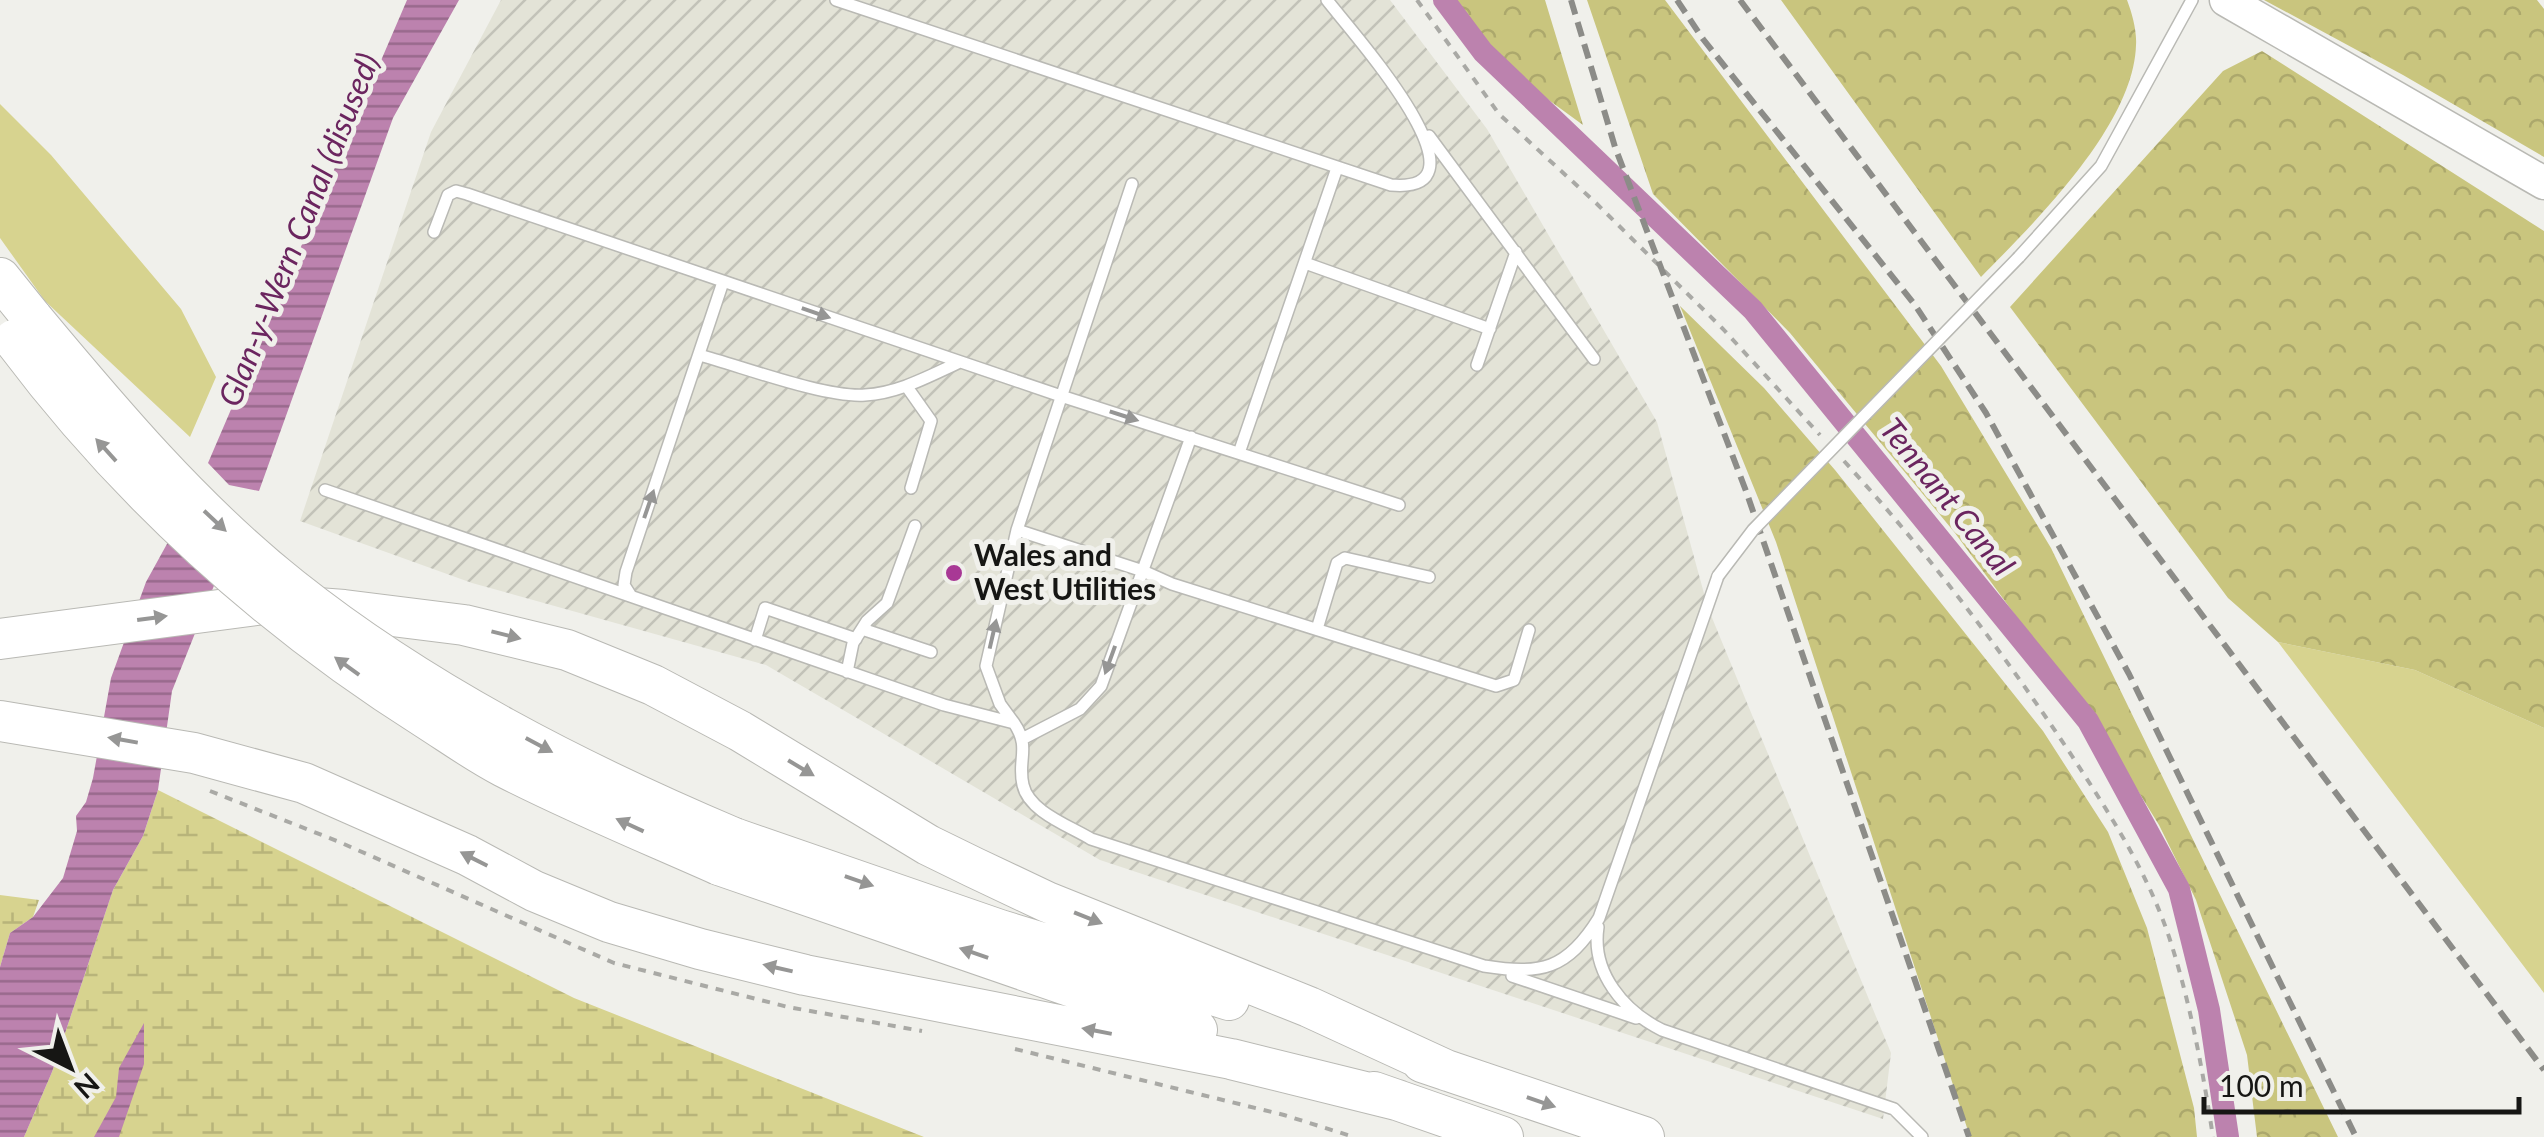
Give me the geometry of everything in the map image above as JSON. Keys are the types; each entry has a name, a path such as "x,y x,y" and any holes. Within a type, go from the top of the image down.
{"highway":[{"path":"0,278 16,327 176,484 292,588 447,694 632,794 726,851 1503,1137"},
{"path":"0,639 264,604 464,625 567,650 653,684 740,731 928,845 973,867 1047,902 1309,1007 1448,1071"},
{"path":"0,721 194,752 304,783 467,856 534,891 609,922 700,950 1232,1058 1397,1100"},
{"path":"726,851 1000,930 1644,1137"}],"main road":[{"path":"2226,0 2544,183"}],"lane":[{"path":"836,0 1391,185 1410,187 1425,180 1432,166 1432,154 1415,117"},
{"path":"1327,0 1594,359"},
{"path":"1484,966 1520,972 1545,969 1568,957 1587,938 1599,918 1718,576 1732,554 2018,257 2100,166 2192,0"},
{"path":"1239,453 1337,168"},
{"path":"1132,184 1017,530 986,666 1000,704 1024,738 1022,784 1030,799 1091,838 1484,966 1894,1110 1922,1137"},
{"path":"434,232 448,195 456,191 1061,396 1399,505"},
{"path":"1476,366 1516,252"},
{"path":"1305,263 1490,329"},
{"path":"631,596 624,585 626,572 723,282"},
{"path":"699,355 836,393 864,395 906,386 960,362"},
{"path":"906,386 932,421 911,488"},
{"path":"1024,738 1080,709 1101,686 1192,437"},
{"path":"325,490 944,705 1014,723"},
{"path":"847,672 859,634 887,602 915,526"},
{"path":"1017,530 1172,584 1496,686 1514,680 1529,630"},
{"path":"1316,629 1337,563 1345,558 1429,578"},
{"path":"754,640 765,608 931,652"},
{"path":"1599,918 1596,944 1602,970 1620,1000 1640,1019"}],"path":[{"path":"1417,0 1499,114 1596,202 1821,436"},
{"path":"1844,461 1928,555 2112,814 2140,866 2171,943 2200,1055 2213,1137"}],"shaded area":[{"path":"407,0 459,0 393,118 259,491 229,485 208,463"},
{"path":"501,0 1390,0 1487,129 1657,422 1708,608 1891,1053 1883,1119 1100,860 766,665 472,583 300,521 431,132"},
{"path":"173,533 227,553 172,691 158,790 143,836 113,890 52,1072 24,1137 0,1137 0,967 10,933 33,917 63,878 77,831 76,816 86,802 93,778 111,678 146,582"},
{"path":"144,1023 144,1064 119,1137 94,1137 116,1097 119,1068"}],"green space":[{"path":"1444,0 1545,0 1583,125 1483,52"},
{"path":"1587,0 1665,0 1941,366 2051,548 2338,1137 2257,1137 2247,1055 2196,900 2159,825 2104,736 1955,533 1790,333 1653,194"},
{"path":"1781,0 2127,0 2136,40 2131,76 2119,107 2078,170 1981,277"},
{"path":"2264,0 2537,0 2544,9 2544,157 2403,75"},
{"path":"2262,51 2544,231 2544,728 2415,670 2278,642 2228,598 2010,307 2223,71"},
{"path":"0,104 51,155 181,309 216,377 190,437 45,301 0,238"},
{"path":"1680,306 1764,388 1835,470 2043,731 2108,832 2147,928 2194,1108 2197,1137 1970,1137 1776,542"},
{"path":"2278,642 2415,670 2544,728 2544,993"},
{"path":"158,790 574,998 924,1137 24,1137 52,1072 113,890 143,836"},
{"path":"0,895 39,900 33,917 10,933 0,967"}],"waterway":[{"name":"Tennant Canal","path":"1444,0 1483,52 1753,310 2088,721 2179,889 2209,1010 2228,1137"}],"railway":[{"path":"1571,0 1615,147 1746,491 1969,1137"},
{"path":"1677,0 1703,39 1915,305 1986,413 2129,674 2356,1137"},
{"path":"1740,0 2544,1070"}],"place":[{"name":"Wales and West Utilities","path":"954,573"}],"water label":[{"name":"Glan-y-Wern Canal (disused)","path":"299,230"}]}
